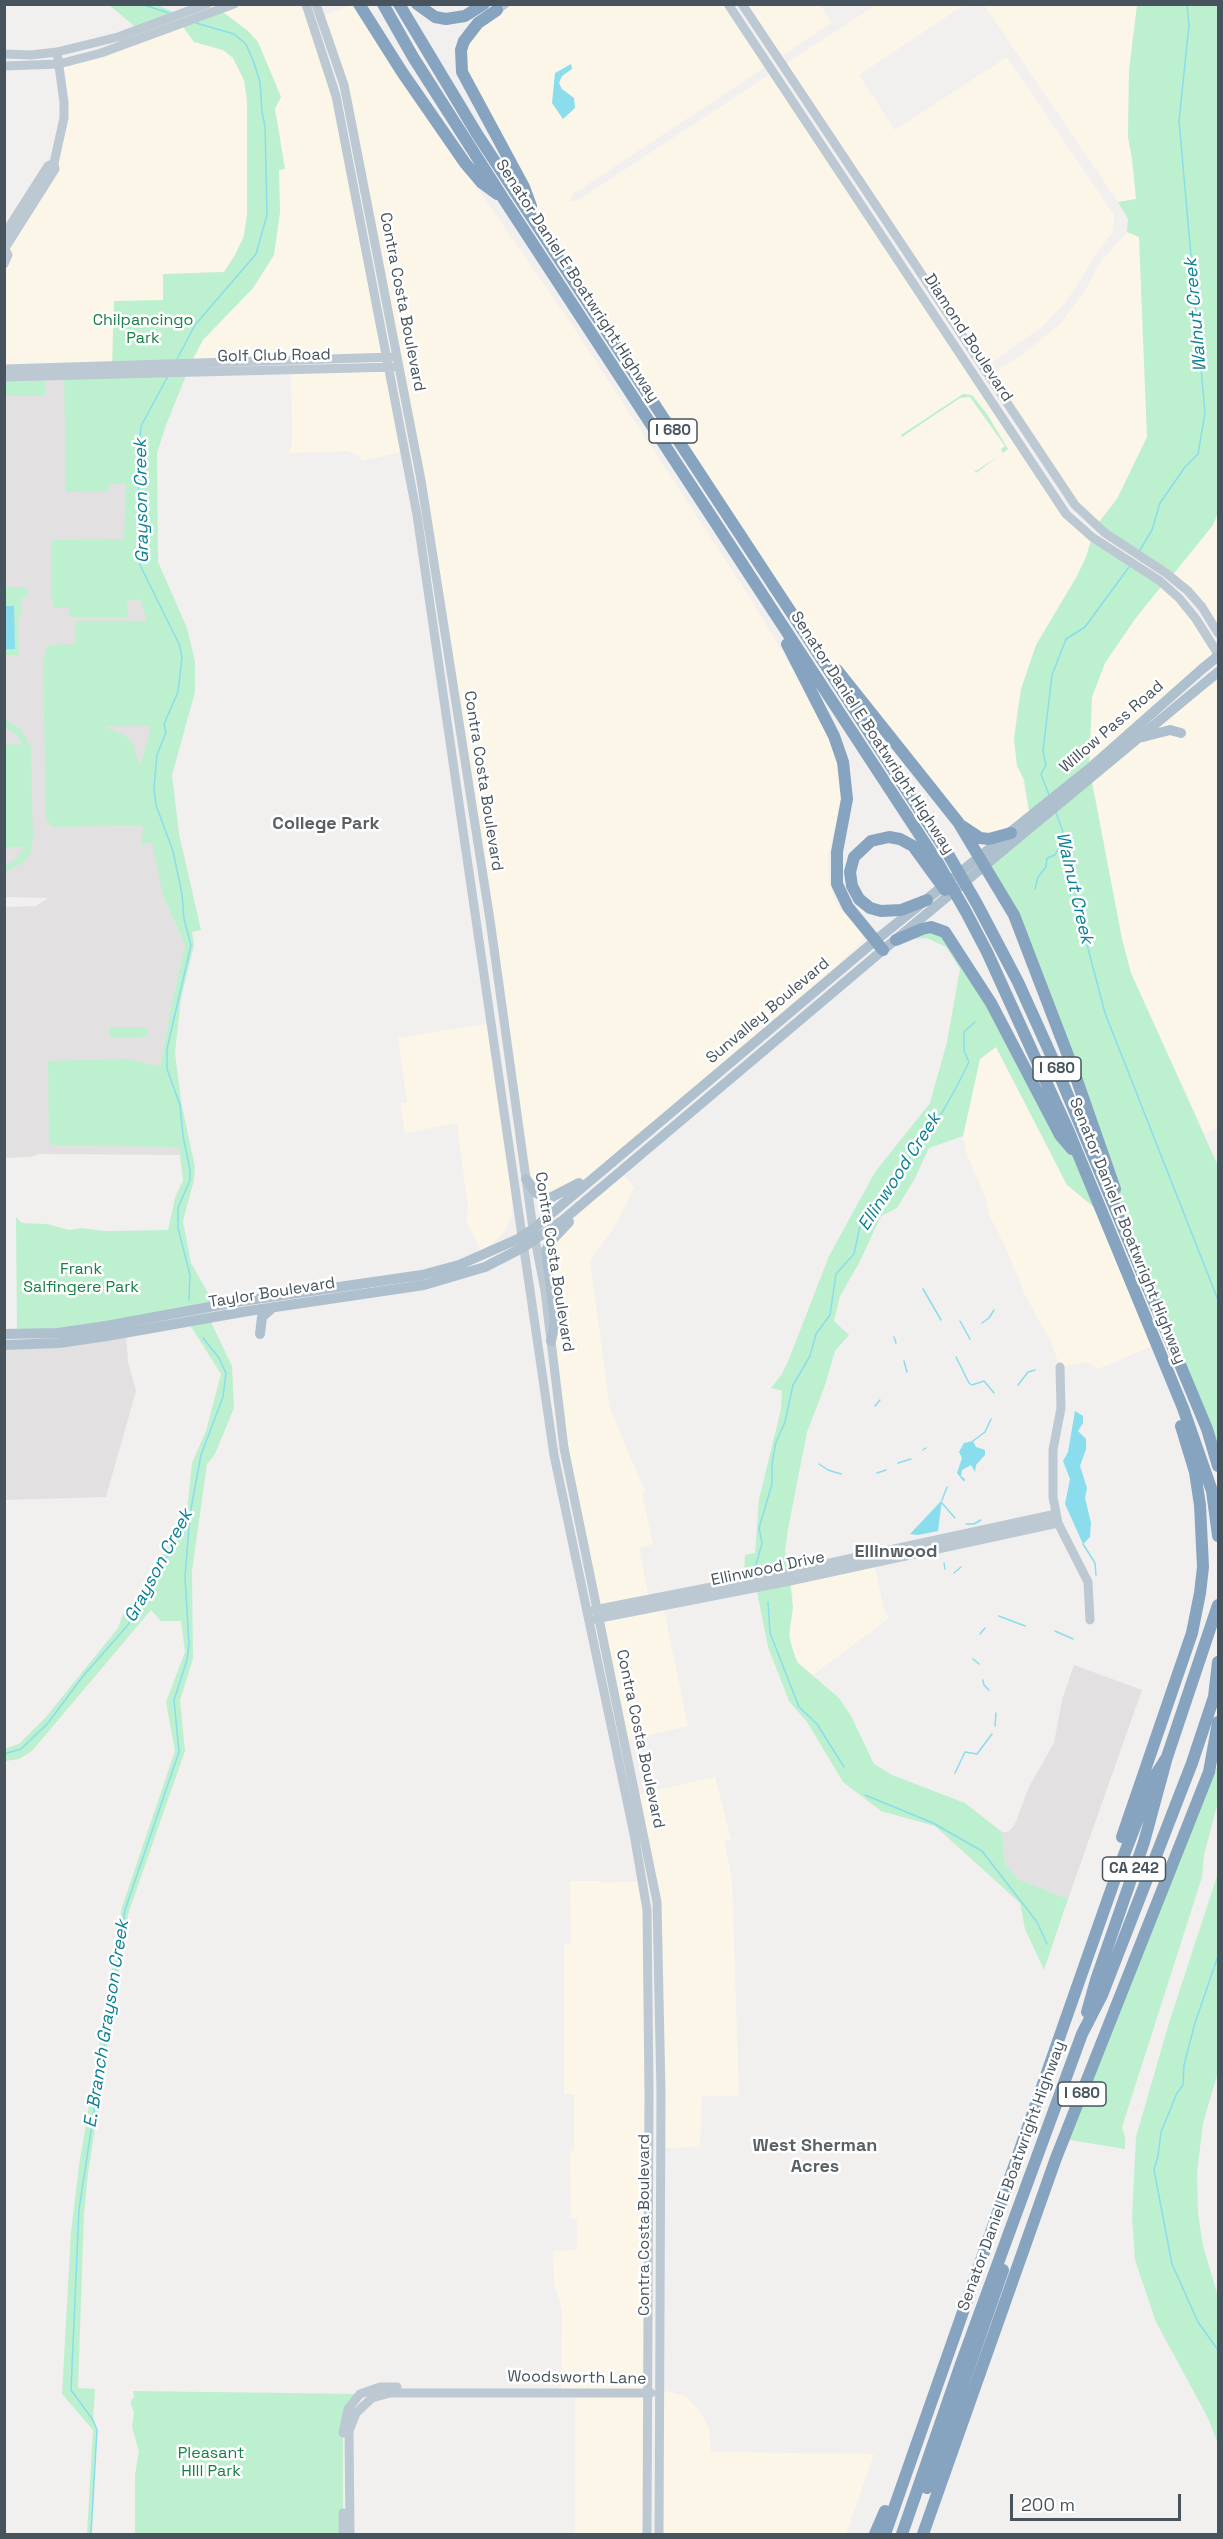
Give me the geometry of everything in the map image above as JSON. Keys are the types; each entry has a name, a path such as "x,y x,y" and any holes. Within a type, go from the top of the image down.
{"highway":[{"path":"359,4 402,72 465,163 482,183 503,198"},
{"name":"Senator Daniel E Boatwright Highway","path":"383,4 413,57 783,628 987,952 1069,1132 1183,1408 1212,1491 1218,1536"},
{"name":"Senator Daniel E Boatwright Highway","path":"399,4 472,125 948,854 977,904 1018,982 1051,1055 1207,1429 1218,1466"},
{"path":"417,4 435,17 446,19 465,16 484,4"},
{"path":"501,7 478,23 464,41 461,50 462,72 524,187 540,230"},
{"path":"783,628 788,650 827,721 843,762 847,799 837,852 837,884 848,907 880,945"},
{"path":"804,632 870,710 958,822 1014,915 1115,1188 1128,1239"},
{"path":"958,822 980,838 989,839 1011,833"},
{"path":"927,900 901,910 881,911 870,908 863,903 854,890 850,877 851,866 857,853 866,844 889,837 913,846 934,866"},
{"path":"896,940 922,928 931,927 945,933 991,1003 1060,1135 1078,1157"},
{"path":"1077,1988 1082,1960 1099,1904 1192,1633 1200,1593 1203,1556 1200,1505 1194,1472 1180,1425 1183,1408"},
{"name":"CA 242","path":"1082,2034 1096,1980 1144,1842 1167,1757 1218,1605"},
{"name":"Senator Daniel E Boatwright Highway","path":"902,2535 961,2364 1082,2034 1102,1995 1192,1763 1214,1697 1218,1662"},
{"name":"I 680","path":"922,2535 1056,2158 1209,1772 1218,1722"},
{"path":"885,2535 1077,1988 1153,1779 1167,1757"},
{"path":"1209,1772 1218,1758"},
{"name":"I 680","path":"910,2535 1041,2162 1098,2016 1102,1995"},
{"path":"875,2535 903,2470 918,2445"}],"main road":[{"path":"4,66 59,64 101,54 181,19 207,4"},
{"path":"4,54 31,55 57,52 118,37 167,20 200,17 221,7 234,4"},
{"path":"298,4 312,21"},
{"name":"Contra Costa Boulevard","path":"306,4 333,85 339,112 417,514 554,1455 634,1834 648,1914 647,2535"},
{"name":"Contra Costa Boulevard","path":"316,4 344,85 357,144 432,541 551,1341 564,1448 600,1614 657,1907 661,2080 659,2535"},
{"name":"Diamond Boulevard","path":"728,4 1066,514 1078,527 1160,581 1183,602 1197,618 1218,655"},
{"name":"Diamond Boulevard","path":"742,4 1075,505 1105,533 1166,573 1188,591 1216,626 1218,633"},
{"path":"131,42 158,28 167,20"},
{"path":"4,264 8,255 5,248 55,169 54,163 64,118 63,86 57,52"},
{"path":"339,112 347,118 351,139 357,144"},
{"path":"4,235 48,166 54,163"},
{"name":"Golf Club Road","path":"4,377 155,374 189,369 399,362"},
{"name":"Golf Club Road","path":"4,369 162,365 189,369"},
{"path":"1183,602 1190,602 1201,613 1207,614"},
{"name":"Willow Pass Road","path":"1027,825 1090,773 1218,655"},
{"name":"Willow Pass Road","path":"1090,773 1140,737 1218,672"},
{"path":"1198,690 1218,682"},
{"path":"1140,737 1170,730 1181,733"},
{"name":"Sunvalley Boulevard","path":"535,1234 578,1207 880,945 927,900 982,862 1011,833 1027,825"},
{"name":"Sunvalley Boulevard","path":"535,1234 646,1133 880,945 896,940 982,862 1027,825"},
{"path":"504,1115 511,1117 521,1148"},
{"path":"620,1172 620,1161 644,1141 646,1133"},
{"path":"526,1179 540,1195 553,1198 605,1168"},
{"path":"551,1341 555,1322 546,1250 552,1240 572,1220 578,1207"},
{"name":"Taylor Boulevard","path":"4,1345 59,1343 424,1285 485,1267 535,1234"},
{"name":"Taylor Boulevard","path":"4,1334 58,1333 242,1301 422,1275 523,1241"},
{"path":"260,1334 261,1317 272,1308"},
{"path":"1060,1367 1061,1408 1051,1473 1057,1518 1088,1582 1090,1620"},
{"name":"Ellinwood Drive","path":"589,1616 790,1581 1057,1518"},
{"name":"Woodsworth Lane","path":"348,2420 354,2400 390,2393 648,2392 660,2394"},
{"path":"343,2535 343,2431 348,2420"},
{"path":"348,2420 350,2535"}],"shaded area":[{"path":"234,5 298,5 312,21 333,85 387,358 191,364 203,340 253,288 274,255 280,212 279,170 285,169 275,109 281,96 258,42 248,31 220,10"},
{"path":"352,5 359,5 475,185 568,319 752,601 821,717 835,750 843,790 828,857 829,883 837,905 862,933 863,940 793,1009 605,1168 550,1198 526,1179 432,541 360,156 320,17"},
{"path":"505,5 728,5 768,65 573,194 570,201 577,201 773,72 1066,514 1092,537 1077,577 1036,645 1017,710 1014,739 1030,817 989,839 970,832 804,632 540,230 468,86 464,41"},
{"path":"742,5 820,5 832,22 777,59"},
{"path":"876,5 964,5 859,75 895,130 1007,57 1114,215 1113,232 1099,249 1064,304 1043,326 984,368 782,66"},
{"path":"984,5 1137,5 1129,71 1128,137 1136,199 1118,202"},
{"path":"181,24 194,42 223,50 233,58 244,80 247,101 247,215 241,246 224,272 163,274 163,300 112,366 5,369 4,264 7,251 55,169 62,134 59,64"},
{"path":"1127,232 1139,237 1147,437 1117,499 1096,526 1088,520 990,376 1027,351 1061,323 1085,291 1100,263"},
{"path":"389,368 405,451 363,461 359,456 348,451 288,453 292,444 291,371"},
{"path":"155,374 132,552 173,646 163,896 185,945 160,1068 175,1109 180,1155 39,1154 30,1157 5,1158 4,907 36,906 48,898 5,897 5,377"},
{"path":"1218,513 1218,628 1171,577 1213,525"},
{"path":"1163,584 1218,654 1089,769 1092,697 1105,663 1135,619"},
{"path":"1218,682 1218,1127 1205,1134 1131,973 1122,939 1091,777 1198,690"},
{"path":"492,1023 514,1179 512,1212 508,1226 500,1237 481,1251 466,1221 468,1208 457,1123 405,1133 400,1103 407,1102 398,1038"},
{"path":"996,1047 1067,1185 1101,1213 1155,1345 1098,1369 1087,1362 1060,1367 1051,1342 1025,1295 995,1225 990,1219 986,1199 967,1155 963,1136 980,1059"},
{"path":"620,1172 634,1187 614,1228 590,1260 610,1409 645,1491 642,1494 653,1544 639,1548 649,1600 599,1609 564,1448 548,1246"},
{"path":"126,1333 128,1362 136,1391 106,1497 5,1500 4,1345"},
{"path":"874,1562 884,1610 889,1618 813,1675 798,1662 791,1646 789,1623 793,1595 790,1581"},
{"path":"663,1606 688,1726 625,1741 600,1618"},
{"path":"1074,1665 1142,1690 1068,1899 1018,1879 1005,1864 1002,1832 1008,1832 1014,1826 1029,1787 1054,1743 1062,1700"},
{"path":"715,1777 731,1840 724,1840 732,1880 739,2096 702,2096 700,2147 660,2148 657,1907 636,1795"},
{"path":"570,1881 601,1881 602,1883 642,1881 648,1914 647,2534 569,2534 575,2532 575,2392 561,2392 562,2311 554,2283 553,2251 577,2250 577,2219 571,2218 570,2151 574,2151 574,2094 564,2094 564,1945 571,1944"},
{"path":"668,2391 686,2397 700,2411 709,2428 711,2452 874,2454 846,2534 659,2534 660,2394"}],"green space":[{"path":"109,5 157,5 180,15 139,30"},
{"path":"1137,5 1218,5 1218,513 1213,525 1171,577 1096,526 1117,499 1147,437 1139,237 1127,232 1128,219 1118,202 1136,199 1128,137 1129,71"},
{"name":"Chilpancingo Park","path":"220,10 248,31 258,42 281,97 275,109 285,169 279,170 280,212 274,255 253,288 203,340 190,364 112,366 114,301 163,300 163,274 224,272 244,236 247,215 247,101 244,80 233,58 223,50 194,42 181,24"},
{"name":"Frank Salfingere Park","path":"187,373 157,453 158,562 187,628 195,662 195,692 172,775 179,834 201,930 192,932 194,945 181,998 175,1053 181,1101 195,1167 194,1180 183,1221 191,1263 208,1293 212,1307 17,1334 16,1217 22,1223 47,1224 69,1230 82,1228 105,1231 168,1230 175,1198 183,1180 179,1147 52,1145 49,1142 48,1061 129,1059 160,1067 185,945 163,896 152,842 141,845 143,825 55,827 49,824 46,818 43,664 46,648 51,645 75,644 75,621 147,621 140,599 127,601 128,617 69,617 69,608 54,608 54,601 51,601 51,540 124,539 126,484 109,484 109,491 66,492 64,376","holes":["105,726 149,726 149,735 140,766 133,745 126,736"]},
{"path":"4,377 45,377 45,396 5,396"},
{"path":"963,394 972,395 987,414 1008,449 1003,453 1001,449 1005,446 970,397 960,398 902,437 901,435"},
{"path":"1000,455 976,473 973,468 976,471"},
{"path":"1092,537 1163,584 1135,619 1105,663 1092,697 1089,769 1030,817 1024,779 1017,766 1014,739 1021,689 1036,645 1077,576"},
{"path":"4,587 28,587 28,597 21,598 21,615 18,619 19,655 5,655"},
{"path":"5,720 21,729 31,748 33,838 30,854 24,862 5,872 5,865 15,860 25,847 5,847 5,745 22,744 16,734 5,728"},
{"path":"1091,777 1122,939 1131,973 1218,1166 1218,1466 1128,1239 1115,1188 1018,926 985,866"},
{"path":"939,929 1079,1157 1101,1213 1067,1185 996,1047 980,1059 963,1136 929,1148 897,1208 881,1216 859,1263 840,1296 834,1321 849,1335 835,1351 807,1432 785,1551 788,1572 744,1581 745,1555 755,1553 759,1499 781,1409 782,1391 771,1388 782,1374 789,1359 829,1256 875,1172 930,1103 947,1042 960,969 946,947 927,938 896,940"},
{"path":"109,1027 148,1027 148,1037 109,1038"},
{"path":"209,1318 232,1366 234,1408 215,1454 207,1464 192,1571 193,1659 180,1700 185,1751 128,1914 88,2173 84,2214 78,2388 95,2389 93,2420 97,2430 91,2534 87,2534 93,2430 62,2394 71,2232 79,2166 122,1907 175,1751 166,1702 185,1652 181,1621 161,1621 151,1610 32,1751 19,1759 5,1761 4,1749 19,1744 46,1717 118,1628 125,1609 141,1595 187,1511 192,1463 206,1431 221,1374 188,1322"},
{"path":"790,1581 793,1607 789,1636 795,1657 798,1663 839,1698 851,1716 874,1764 892,1775 965,1803 1002,1832 1005,1864 1018,1879 1068,1899 1044,1970 1025,1929 1020,1903 935,1826 881,1811 843,1782 807,1722 789,1701 768,1647 756,1587"},
{"path":"1218,1767 1218,1802 1204,1855 1202,1877 1122,2127 1125,2149 1064,2139 1209,1772"},
{"path":"1218,1873 1218,2072 1203,2123 1197,2173 1198,2213 1203,2246 1218,2296 1218,2444 1208,2418 1156,2322 1135,2260 1132,2217 1136,2137 1169,2023"},
{"name":"Pleasant HIll Park","path":"133,2391 360,2394 343,2431 343,2534 135,2534 135,2475 139,2451 132,2427"}],"water":[{"path":"571,64 572,69 562,76 559,83 562,89 574,98 575,108 563,119 552,103 555,73"},
{"path":"5,606 14,606 15,649 5,649"},
{"path":"1075,1411 1083,1416 1083,1423 1078,1431 1086,1439 1086,1449 1080,1466 1087,1488 1085,1498 1091,1523 1090,1537 1083,1544 1065,1504 1070,1479 1063,1461 1068,1452"},
{"path":"973,1441 976,1447 985,1450 985,1455 976,1465 975,1472 971,1465 962,1470 961,1476 965,1479 964,1482 957,1473 962,1458 959,1452 964,1443"},
{"path":"942,1500 938,1531 918,1535 910,1534"}],"waterway":[{"name":"Grayson Creek","path":"141,4 169,13"},
{"name":"Walnut Creek","path":"1140,550 1152,530 1160,503 1185,467 1198,454 1205,413 1179,121 1189,25 1187,4"},
{"name":"Grayson Creek","path":"176,361 195,325 256,254 267,215 265,126 260,82 254,63 246,44 234,34 196,23"},
{"name":"Grayson Creek","path":"168,376 141,426 138,460 140,565 179,644 182,657 178,692 164,724 166,732 157,755 154,788 156,805 173,851 182,894 184,919 191,945 167,1049 167,1069 180,1105 190,1170 190,1180 178,1208 178,1228 190,1275 189,1300"},
{"name":"Walnut Creek","path":"1049,795 1041,774 1046,765 1043,751 1052,675 1066,639 1085,627 1129,567"},
{"name":"Walnut Creek","path":"1056,813 1066,840 1079,914 1105,1013 1218,1300"},
{"name":"Ellinwood Creek","path":"1035,889 1038,877 1046,867 1047,858 1055,855 1065,836"},
{"name":"Ellinwood Creek","path":"756,1565 762,1543 759,1528 772,1484 772,1464 776,1442 785,1422 793,1385 810,1356 816,1334 830,1315 836,1274 854,1254 860,1226 943,1111 957,1086 969,1062 964,1051 964,1032 975,1022"},
{"path":"923,1289 941,1320"},
{"path":"982,1323 994,1310"},
{"path":"960,1321 970,1339"},
{"path":"894,1337 896,1343"},
{"name":"Grayson Creek","path":"190,1514 201,1455 223,1397 226,1373 219,1358 203,1338"},
{"path":"956,1357 969,1383 972,1385 984,1381 994,1393"},
{"path":"904,1361 907,1372"},
{"path":"1018,1385 1028,1372 1035,1370"},
{"path":"875,1406 880,1400"},
{"path":"973,1441 985,1432 991,1419"},
{"path":"898,1463 911,1459"},
{"path":"819,1464 841,1474"},
{"path":"877,1473 886,1470"},
{"path":"942,1500 947,1487"},
{"path":"942,1503 955,1518"},
{"name":"E. Branch Grayson Creek","path":"91,2534 97,2430 93,2420 71,2390 79,2209 125,1910 179,1752 174,1700 187,1660 189,1644 185,1577 190,1515"},
{"name":"Grayson Creek","path":"4,1754 21,1749 48,1723 84,1675 128,1625 189,1518"},
{"path":"966,1524 974,1524 981,1520"},
{"path":"1083,1544 1095,1563 1096,1575"},
{"path":"944,1563 945,1569"},
{"path":"954,1573 961,1567"},
{"name":"Ellinwood Creek","path":"768,1602 770,1633 799,1707 817,1724 844,1767"},
{"path":"999,1616 1025,1626"},
{"path":"980,1634 985,1628"},
{"path":"1055,1631 1073,1639"},
{"path":"973,1659 979,1664"},
{"path":"983,1680 989,1690"},
{"path":"995,1726 996,1713"},
{"path":"955,1773 965,1752 977,1754 992,1734"},
{"name":"Ellinwood Creek","path":"865,1795 933,1823 982,1851 1037,1922 1047,1944"},
{"name":"Walnut Creek","path":"1218,1956 1195,2023 1184,2065 1183,2085 1177,2093 1161,2132 1154,2170 1172,2264 1198,2322 1218,2350"}],"district":[{"name":"College Park","path":"326,824"},
{"name":"Ellinwood","path":"896,1552"},
{"name":"West Sherman Acres","path":"815,2156"}]}
